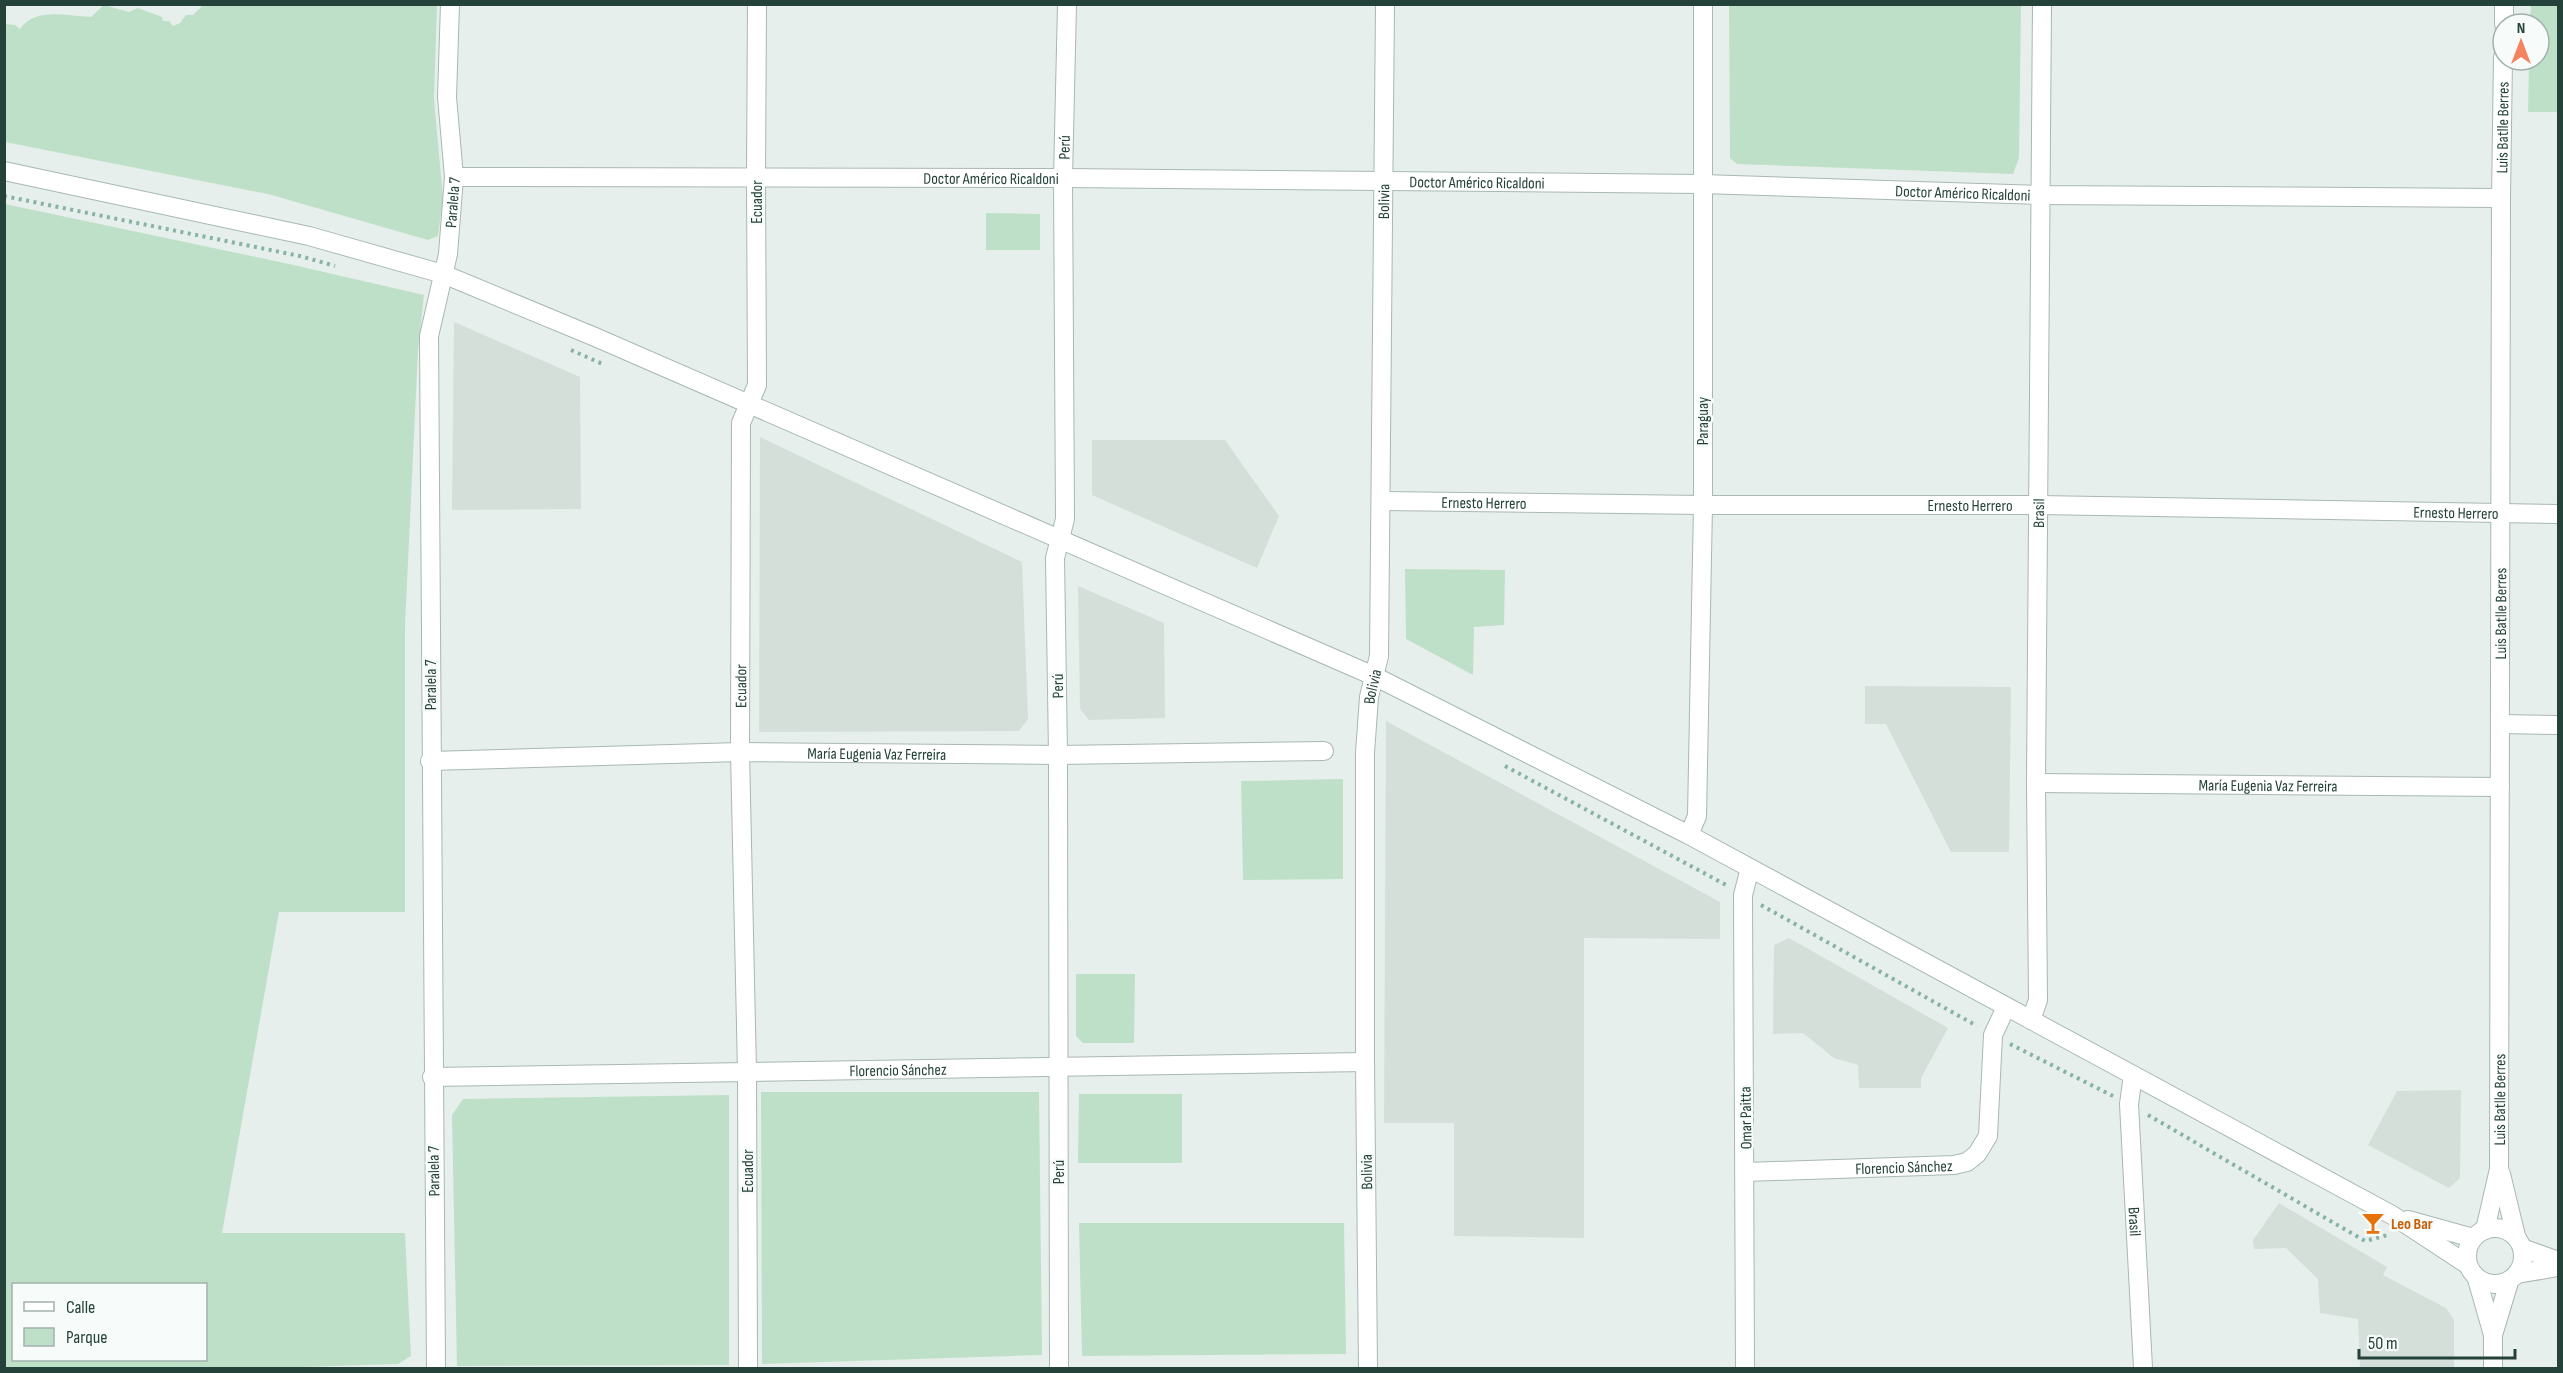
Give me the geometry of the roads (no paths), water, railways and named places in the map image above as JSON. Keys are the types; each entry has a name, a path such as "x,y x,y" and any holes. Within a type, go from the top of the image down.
{"street":[{"name":"Paralela 7","path":"436,1368 432,1077 429,336 448,254 454,177 447,97 450,4"},
{"name":"Ecuador","path":"748,1368 747,1071 740,752 741,423 757,385 758,4"},
{"name":"Perú","path":"1059,1368 1058,755 1055,558 1065,519 1063,178 1066,4"},
{"name":"Bolivia","path":"1368,1368 1365,753 1369,697 1379,656 1385,4"},
{"name":"Paraguay","path":"1689,835 1697,816 1702,506 1703,4"},
{"name":"Brasil","path":"2031,1020 2038,1000 2036,783 2042,4"},
{"name":"Luis Batlle Berres","path":"2503,72 2499,1169 2519,1242"},
{"path":"4,171 309,236 443,274 595,337 1374,676 1689,835 2392,1215 2493,1284 2559,1267"},
{"name":"Doctor Américo Ricaldoni","path":"454,177 1063,178 1384,183 1702,184 2039,195 2501,198"},
{"name":"Ernesto Herrero","path":"1382,501 1702,506 2039,506 2559,514"},
{"path":"2501,724 2559,725"},
{"name":"María Eugenia Vaz Ferreira","path":"430,761 740,752 1058,755 1324,752"},
{"name":"María Eugenia Vaz Ferreira","path":"2036,783 2500,787"},
{"name":"Omar Paitta","path":"1745,1368 1746,1172 1743,895 1750,868"},
{"name":"Florencio Sánchez","path":"1746,1172 1954,1165 1967,1162 1977,1155 1988,1136 1993,1035 2006,1007"},
{"name":"Florencio Sánchez","path":"432,1077 1365,1062"},
{"name":"Brasil","path":"2133,1075 2129,1104 2143,1368"},
{"name":"Luis Batlle Berres","path":"2479,1234 2499,1169"},
{"path":"2392,1215 2479,1234 2501,1230 2519,1242 2559,1261"},
{"path":"2479,1234 2467,1249 2493,1335 2493,1368"},
{"path":"2493,1335 2513,1278 2523,1262 2519,1242"}],"place":[{"name":"Leo Bar","path":"2373,1223"}]}
